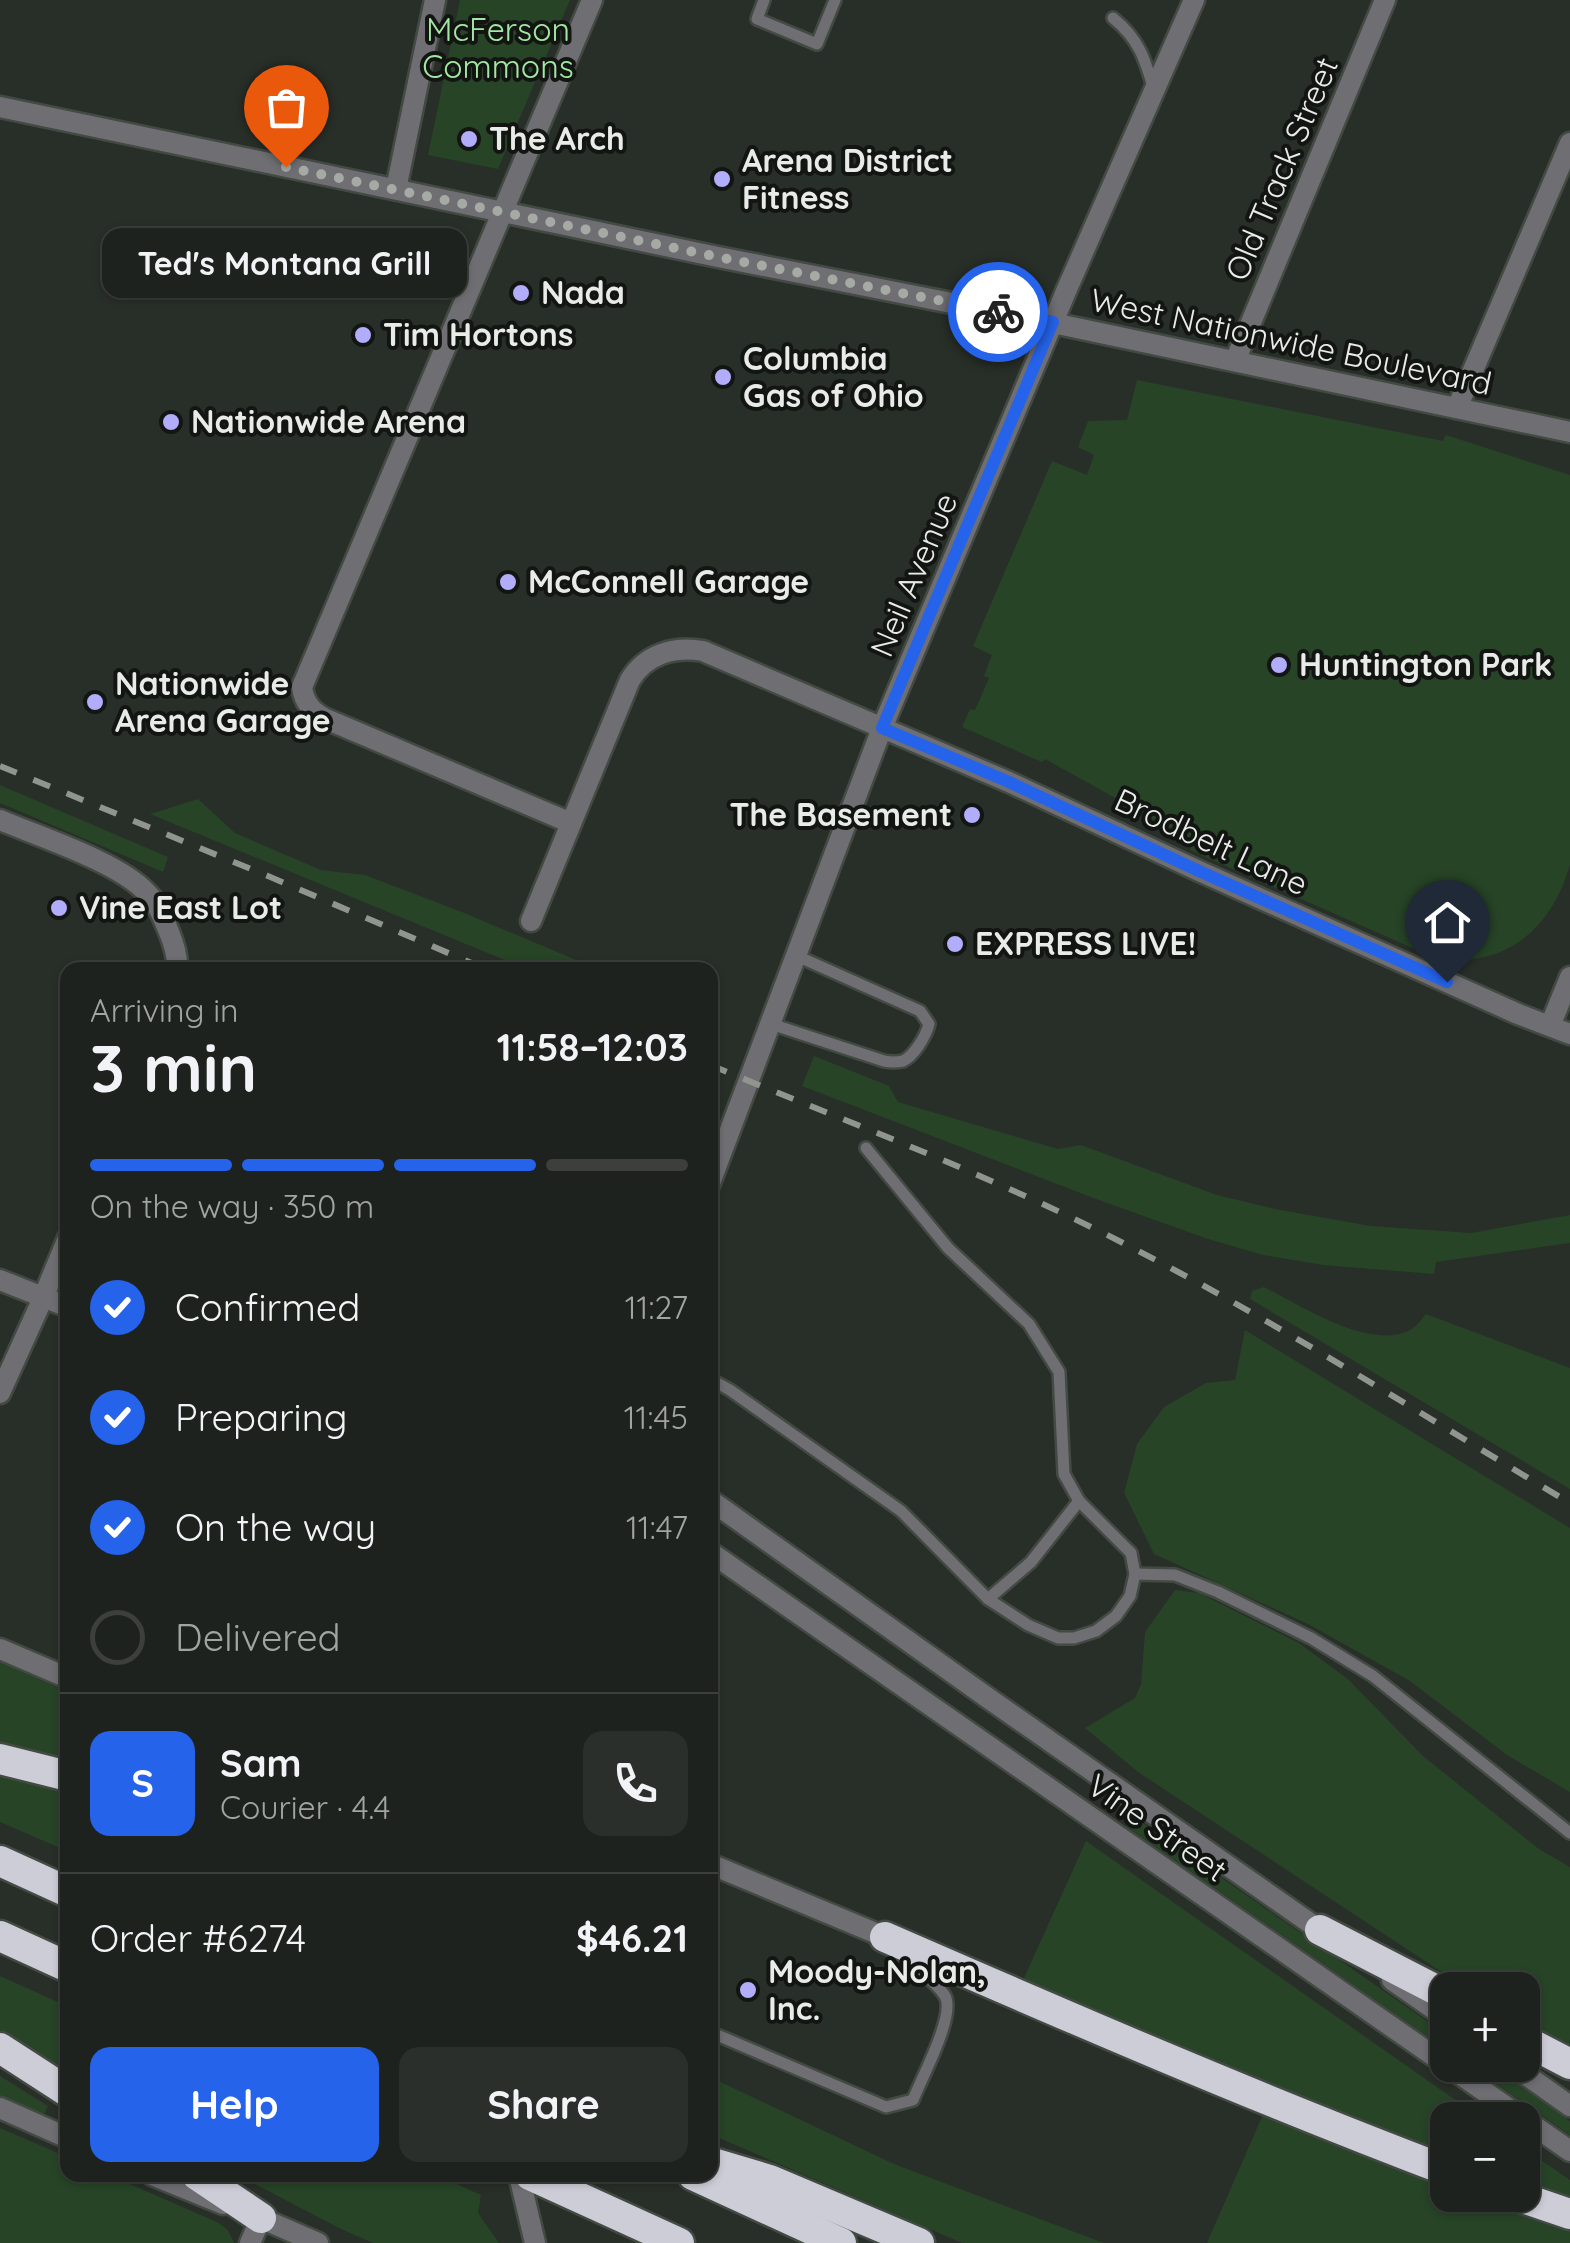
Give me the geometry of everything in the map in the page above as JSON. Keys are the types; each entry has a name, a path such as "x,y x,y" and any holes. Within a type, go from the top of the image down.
{"highway":[{"path":"0,1760 60,1774"},
{"path":"0,1861 60,1888"},
{"path":"1320,1930 1430,1987"},
{"path":"0,1936 60,1962"},
{"path":"885,1937 1158,2055 1430,2164"},
{"path":"0,2048 60,2087"},
{"path":"1540,2048 1570,2064"},
{"path":"718,2164 770,2180 918,2243"},
{"path":"204,2182 256,2231"},
{"path":"546,2182 679,2243"},
{"path":"708,2182 841,2243"},
{"path":"1540,2204 1570,2214"}],"street":[{"path":"396,190 435,0"},
{"path":"572,823 326,719 306,702 302,687 592,0"},
{"name":"Neil Avenue","path":"718,1162 882,728 1194,0"},
{"name":"Old Track Street","path":"1234,361 1385,0"},
{"name":"West Nationwide Boulevard","path":"0,107 1570,432"},
{"path":"1457,408 1563,178 1570,143"},
{"name":"Brodbelt Lane","path":"532,921 630,680 639,668 662,653 680,649 703,651 1009,782 1199,871 1560,1030"},
{"path":"0,820 96,860 135,882 161,912 178,962"},
{"path":"1560,1030 1570,977"},
{"path":"0,1393 60,1258"},
{"path":"0,1280 60,1304"},
{"name":"Vine Street","path":"718,1506 1430,2007"},
{"name":"Vine Street","path":"718,1558 1570,2151"},
{"path":"0,1649 60,1675"},
{"path":"718,1867 885,1937"},
{"path":"1536,2082 1570,2106"},
{"path":"0,2108 60,2134"},
{"path":"165,2182 256,2231 318,2243"},
{"path":"521,2182 535,2243"}],"lane":[{"path":"764,0 757,19 817,44 835,0"},
{"path":"1113,18 1131,32 1145,58 1154,91"},
{"path":"772,1024 884,1062 907,1059 926,1033 929,1024 920,1011 796,956"},
{"path":"718,1383 901,1512 988,1599 1028,1625 1058,1638 1074,1638 1096,1630 1116,1616 1130,1596 1135,1574 1131,1553 1079,1501 1064,1474 1059,1372 1029,1324 948,1248 866,1148"},
{"path":"988,1599 1031,1562 1079,1501"},
{"path":"1135,1574 1176,1575 1311,1638 1373,1676 1570,1833"},
{"path":"718,2035 886,2107 912,2100 948,2008 944,1996 885,1937"}],"green space":[{"name":"McFerson Commons","path":"460,0 570,0 498,169 428,155"},
{"name":"Huntington Park","path":"1137,380 1443,441 1446,435 1570,475 1570,864 1549,912 1515,945 1471,959 1419,951 1190,850 1193,841 1045,759 1042,762 962,727 970,709 975,710 989,678 984,676 992,655 973,646 1052,461 1087,475 1094,455 1078,447 1088,421 1127,420"},
{"path":"0,785 168,857 163,872 0,803"},
{"path":"198,799 235,833 321,870 365,875 581,962 510,962 150,814"},
{"path":"814,1056 889,1086 898,1102 1058,1149 1081,1145 1217,1195 1371,1226 1471,1233 1570,1215 1570,1243 1436,1262 1434,1274 1323,1265 1263,1255 1096,1199 802,1086"},
{"path":"1264,1287 1356,1331 1394,1335 1412,1329 1426,1314 1570,1368 1570,1489 1250,1299 1252,1291"},
{"path":"1245,1330 1570,1528 1570,1792 1507,1755 1410,1681 1308,1624 1154,1554 1124,1493 1137,1444 1164,1407 1206,1383 1235,1380"},
{"path":"1175,1590 1199,1593 1299,1643 1349,1680 1423,1756 1539,1849 1570,1867 1570,2050 1540,2033 1540,1972 1442,1972 1138,1772 1085,1728 1135,1698 1141,1684 1145,1632"},
{"path":"0,1662 60,1689 60,1757 0,1743"},
{"path":"0,1774 60,1785 60,1848 0,1822"},
{"path":"1133,1816 1430,2023 1430,2038 1126,1826"},
{"path":"1086,1841 1458,2102 1430,2102 1430,2150 1020,1987"},
{"path":"0,1976 60,2003 60,2069 0,2030"},
{"path":"0,2076 48,2106 44,2114 0,2096"},
{"path":"718,2081 894,2164 1104,2243 962,2243 718,2137"},
{"path":"1494,2082 1514,2082 1570,2121 1570,2135 1540,2114 1540,2102 1522,2102"},
{"path":"1264,2112 1430,2180 1430,2212 1522,2212 1570,2228 1570,2243 1207,2243"},
{"path":"0,2128 60,2154 60,2182 125,2182 217,2222 228,2230 234,2243 0,2243"},
{"path":"1540,2159 1570,2180 1570,2198 1540,2188"},
{"path":"251,2182 452,2182 481,2195 478,2213 499,2243 373,2243"}],"railway":[{"path":"0,766 469,962"},
{"path":"718,1068 970,1172 1123,1243 1293,1336 1570,1503"}],"way so far":[{"path":"286,167 998,312"}],"place":[{"name":"The Arch","path":"469,139"},
{"name":"Ted's Montana Grill","path":"286,167"},
{"name":"Arena District Fitness","path":"722,179"},
{"name":"Nada","path":"521,293"},
{"name":"Tim Hortons","path":"363,335"},
{"name":"Columbia Gas of Ohio","path":"723,377"},
{"name":"Nationwide Arena","path":"171,422"},
{"name":"McConnell Garage","path":"508,582"},
{"name":"Huntington Park","path":"1279,665"},
{"name":"Nationwide Arena Garage","path":"95,702"},
{"name":"The Basement","path":"972,815"},
{"name":"Vine East Lot","path":"59,908"},
{"name":"EXPRESS LIVE!","path":"955,944"},
{"name":"Moody-Nolan, Inc.","path":"748,1990"}],"route":[{"path":"998,312 1053,322 882,728 1447,982"}]}
